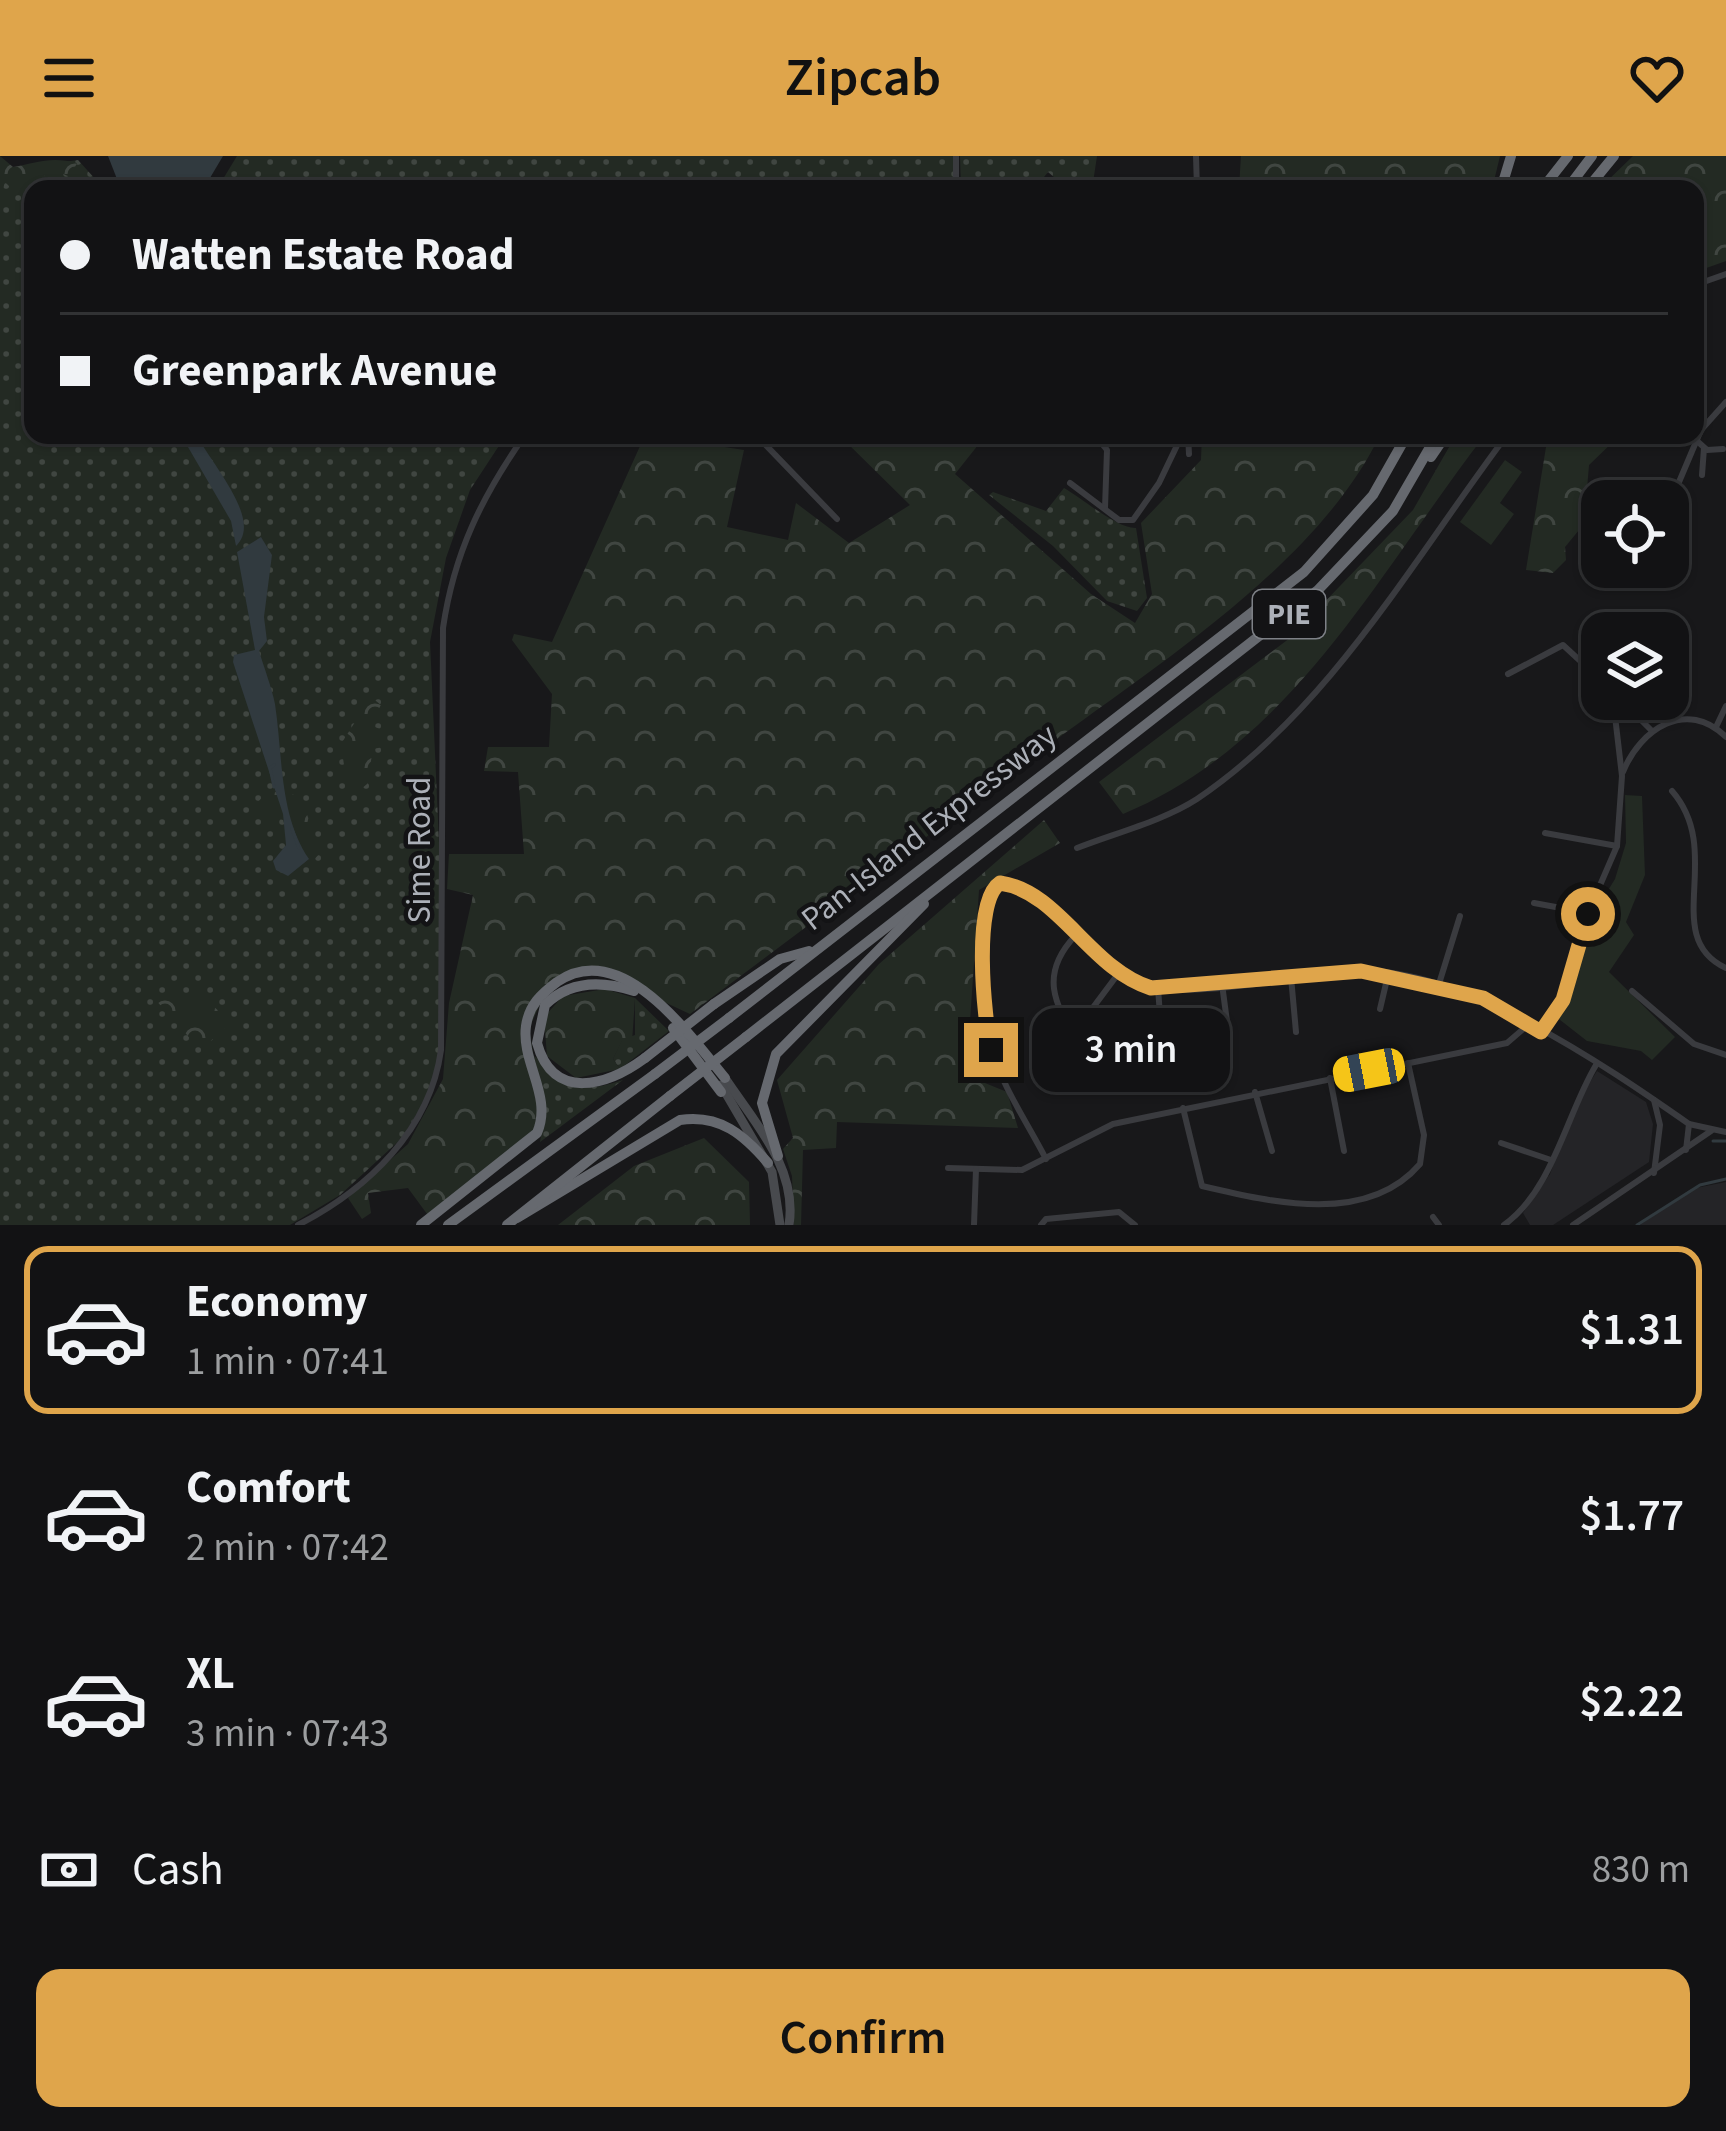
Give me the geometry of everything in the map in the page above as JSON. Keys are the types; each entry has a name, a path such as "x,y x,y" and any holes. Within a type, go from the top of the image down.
{"highway":[{"path":"1549,180 1568,156"},
{"path":"1574,180 1592,156"},
{"path":"1594,180 1617,156"},
{"name":"Pan-Island Expressway","path":"448,1225 729,1018 1304,572 1372,495 1402,444"},
{"name":"Pan-Island Expressway","path":"512,1222 1318,590 1393,511 1432,444"},
{"path":"1418,473 1439,444"},
{"path":"773,1160 762,1103 776,1054 816,1008 919,915 925,902"},
{"path":"721,1092 665,1018 636,992 607,984 579,986 553,997 539,1017 540,1054 566,1082 600,1084 645,1058 714,1004 780,958 813,950"},
{"path":"422,1225 536,1133 542,1100 526,1023 542,993 567,976 593,972 637,986 659,1002 724,1078"},
{"path":"512,1222 680,1120 695,1118 731,1128 773,1160"}],"main road":[{"path":"724,1078 773,1160 785,1225"},
{"path":"724,1078 721,1092 773,1160"}],"street":[{"path":"1704,430 1726,402"},
{"name":"Sime Road","path":"298,1225 382,1162 416,1125 432,1094 441,1050 443,628 453,573 477,509 519,444"},
{"path":"769,444 837,519"},
{"path":"1102,444 1107,450 1105,508"},
{"path":"1070,483 1119,520 1133,520 1160,484 1180,444"},
{"path":"1187,444 1189,454"},
{"path":"1077,848 1193,802 1271,741 1354,643 1500,444"},
{"path":"1679,480 1694,444"},
{"path":"1700,444 1723,449"},
{"path":"1702,475 1704,448"},
{"path":"1508,674 1563,644 1581,661"},
{"path":"1716,727 1726,706"},
{"path":"1541,1032 1563,1000 1588,914 1617,846 1622,776 1618,720"},
{"path":"1641,720 1652,730"},
{"path":"1622,776 1652,730 1679,720 1716,727 1726,737"},
{"path":"1672,790 1698,821 1703,842 1696,932 1702,949 1726,968"},
{"path":"1544,833 1617,846"},
{"path":"1046,1159 989,1042 983,927 987,899 997,884 1026,889 1118,974 1158,988 1361,971 1483,998 1689,1124 1726,1132"},
{"path":"1534,903 1588,914"},
{"path":"1438,987 1460,916"},
{"path":"1076,937 1058,956 1053,992 1091,1067"},
{"path":"1074,1033 1118,974"},
{"path":"1380,1009 1388,975"},
{"path":"1291,977 1296,1032"},
{"path":"1222,984 1230,1044"},
{"path":"1158,988 1163,1056"},
{"path":"1632,992 1694,1044 1726,1055"},
{"path":"948,1168 1022,1170 1112,1124 1507,1043 1528,1024"},
{"path":"1183,1108 1202,1186 1302,1209 1383,1198 1420,1164 1424,1135 1408,1063"},
{"path":"1504,1225 1518,1215 1551,1160 1596,1065"},
{"path":"1330,1078 1344,1151"},
{"path":"1256,1092 1272,1151"},
{"path":"1654,1100 1660,1125 1654,1173"},
{"path":"1660,1125 1679,1117"},
{"path":"1686,1151 1689,1124"},
{"path":"1573,1225 1711,1131"},
{"path":"1502,1143 1551,1160"},
{"path":"974,1225 976,1169"},
{"path":"1041,1225 1049,1218 1119,1212 1136,1225"},
{"path":"1518,1215 1523,1225"},
{"path":"1433,1217 1439,1225"}],"shaded area":[{"path":"108,156 223,156 209,180 117,179"},
{"path":"186,444 203,444 232,491 244,522 236,546 231,521"},
{"path":"261,537 272,555 264,617 267,641 259,651 275,704 287,805 309,859 288,876 276,870 273,861 286,845 283,814 233,662 234,655 255,650 237,552"},
{"path":"1597,1071 1646,1102 1653,1124 1649,1162 1553,1225 1530,1225 1523,1213 1550,1174 1576,1104"},
{"path":"1726,1182 1726,1225 1640,1225 1691,1189"}],"green space":[{"path":"0,156 13,167 51,160 77,163 70,177 50,168 42,180 24,180 24,192 18,195 5,182 0,199"},
{"path":"237,156 956,156 955,180 222,180"},
{"path":"960,156 1097,156 1093,180 1057,180 1048,172 1042,180 961,180"},
{"path":"1241,156 1500,156 1494,180 1240,180"},
{"path":"1633,156 1726,156 1726,261 1704,269 1704,180 1608,180"},
{"path":"78,160 96,180 24,180 24,444 500,444 470,490 446,558 430,642 440,865 439,1061 430,1092 402,1138 340,1195 290,1225 0,1225 0,171"},
{"path":"641,444 704,444 744,450 727,527 788,540 796,503 849,543 910,505 848,444 979,444 955,474 1091,594 1135,623 1152,594 1141,523 1201,460 1202,444 1375,444 1317,527 1230,609 690,1014 600,972 570,976 544,995 529,1029 545,1121 430,1218 408,1188 368,1193 371,1213 362,1219 348,1198 408,1144 443,1079 449,1003 473,895 447,889 449,854 524,854 518,772 484,771 488,747 549,747 552,694 512,640 514,634 552,642"},
{"path":"1451,444 1478,444 1328,650 1284,699 1236,744 1183,783 1123,814 1099,782 1290,638 1413,510"},
{"path":"1547,444 1611,444 1589,465 1588,480 1581,480 1581,528 1565,547 1566,560 1553,573 1526,570"},
{"path":"1505,460 1522,472 1500,503 1514,514 1491,545 1460,522"},
{"path":"1064,488 1110,519 1136,528 1147,598 1137,611 1107,601 1053,546 989,495 993,492 1046,511"},
{"path":"371,697 381,705 369,725 386,731 383,747 373,749 367,784 360,790 345,772 341,744"},
{"path":"282,771 283,793 300,796 321,852 309,865 295,856 283,820 252,809 266,793 277,792 272,773"},
{"path":"1625,795 1642,796 1645,875 1626,922 1634,935 1609,972 1675,1037 1652,1060 1641,1051 1587,1041 1555,1016 1594,913 1615,879 1626,843"},
{"path":"1044,820 1060,843 979,890 968,1050 980,1081 1007,1092 1018,1128 837,1122 836,1148 803,1150 801,1225 794,1225 792,1176 783,1149 793,1138 777,1080 879,964"},
{"path":"148,980 153,980 157,994 177,991 184,1001 202,997 226,1017 225,1028 204,1047 196,1045 153,997"},
{"path":"605,989 635,998 632,1042 622,1041 613,1059 620,1069 576,1078 547,1056 544,1017 563,996"},
{"path":"635,998 669,1031 620,1069 613,1059 622,1040 635,1035"},
{"path":"534,1056 581,1086 623,1080 540,1142 546,1105"},
{"path":"704,1138 749,1182 750,1225 558,1225 634,1166"}],"waterway":[{"path":"274,765 270,768 274,787"},
{"path":"292,829 299,848"},
{"path":"1713,1141 1726,1141"},
{"path":"1637,1225 1700,1185 1726,1179"}],"route":[{"path":"991,1050 983,927 987,899 1000,883 1026,889 1122,978 1151,988 1361,971 1483,998 1541,1032 1563,1000 1588,914"}]}
